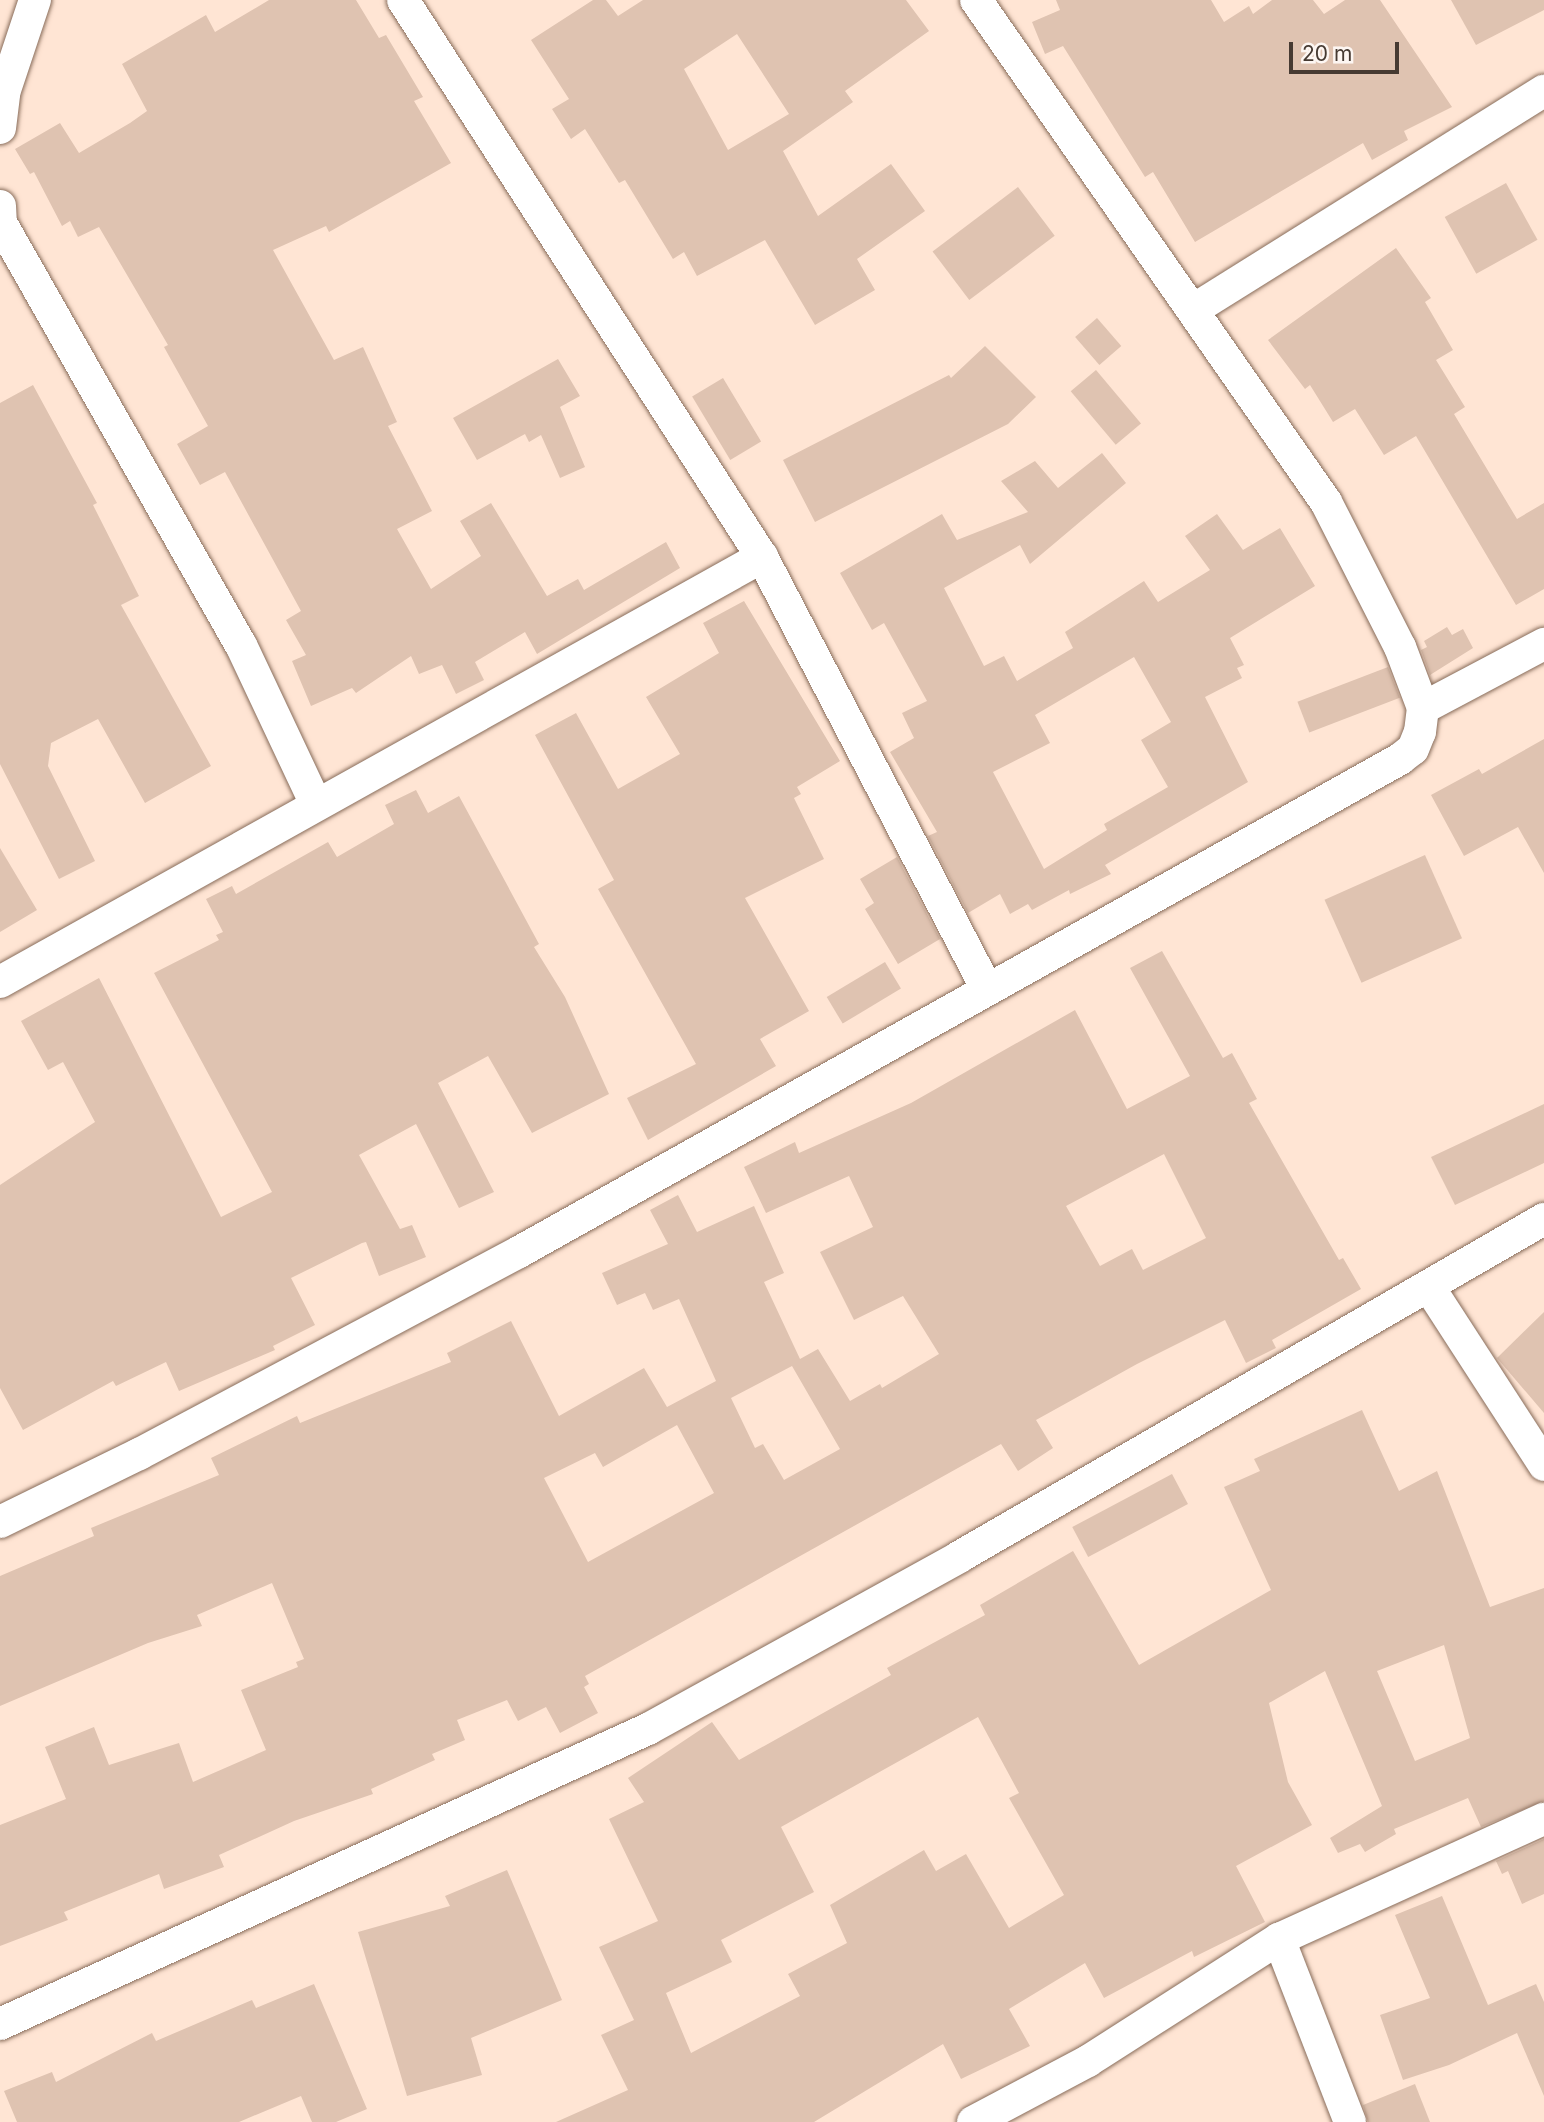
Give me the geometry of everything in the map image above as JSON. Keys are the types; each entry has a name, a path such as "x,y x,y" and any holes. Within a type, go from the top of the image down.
{"street":[{"path":"0,128 4,93 35,0"},
{"path":"403,0 762,557 987,989"},
{"path":"0,1522 139,1454 519,1252 1400,759 1413,748 1420,732 1423,708 1400,647 1326,502 1194,310 1095,176 976,0"},
{"path":"1194,310 1544,91"},
{"path":"0,217 241,645 315,802"},
{"path":"0,982 315,802 762,557"},
{"path":"1423,708 1544,644"},
{"path":"0,2024 648,1729 1429,1287 1544,1219"},
{"path":"1429,1287 1544,1465"},
{"path":"973,2122 1088,2062 1279,1939 1544,1819"},
{"path":"1279,1939 1350,2122"}],"building":[{"path":"269,0 356,0 379,38 386,35 423,97 414,101 451,163 329,232 326,226 273,250 334,360 363,347 397,422 388,426 432,511 397,529 431,589 481,556 460,521 491,503 547,596 578,579 584,590 666,542 680,568 537,654 525,632 475,662 484,680 456,694 442,665 419,674 411,656 356,693 352,688 311,706 292,661 306,655 286,620 301,611 225,472 200,485 177,444 208,426 164,347 168,345 99,227 78,237 70,221 62,226 34,172 30,174 15,149 60,123 79,153 147,111 122,64 206,15 215,32"},
{"path":"593,0 606,0 618,16 643,0 906,0 929,31 845,91 853,102 783,151 818,216 891,164 925,211 857,259 875,290 815,325 765,240 697,276 684,252 673,259 625,180 619,183 585,129 571,139 552,109 569,99 531,40","holes":["737,34 789,114 728,150 684,69"]},
{"path":"1056,0 1211,0 1224,22 1249,6 1253,14 1272,0 1313,0 1324,14 1345,0 1380,0 1452,107 1404,131 1408,140 1372,160 1363,143 1195,242 1153,172 1145,177 1063,46 1045,54 1032,22 1060,10"},
{"path":"1451,0 1544,0 1544,10 1476,45"},
{"path":"1506,183 1538,240 1476,274 1445,217"},
{"path":"1018,187 1055,236 969,300 933,251"},
{"path":"1396,248 1431,298 1425,302 1453,350 1436,360 1465,407 1454,414 1517,519 1544,503 1544,589 1516,605 1416,436 1384,455 1355,409 1333,422 1310,385 1305,389 1268,340"},
{"path":"1097,318 1121,346 1099,365 1075,337"},
{"path":"985,346 1036,397 1008,424 815,522 783,460 949,375 951,378"},
{"path":"558,359 580,396 560,407 585,467 560,478 541,435 529,442 525,434 477,460 453,418"},
{"path":"1096,370 1141,424 1116,445 1071,391"},
{"path":"723,378 761,441 730,460 692,397"},
{"path":"33,385 97,503 93,505 139,596 121,605 211,766 145,803 98,719 51,743 48,766 95,861 59,879 0,764 0,403"},
{"path":"1102,453 1126,483 1030,564 1020,545 944,588 984,666 1004,656 1017,681 1073,648 1065,632 1144,581 1158,602 1210,570 1185,536 1217,514 1243,550 1280,528 1315,586 1230,638 1244,665 1237,668 1242,678 1205,697 1248,782 1105,865 1111,874 1070,894 1069,890 1032,910 1028,904 1010,914 1000,894 968,913 928,836 937,832 890,752 914,738 902,713 927,701 884,623 872,630 840,573 942,514 957,540 1028,512 1001,481 1035,461 1058,488","holes":["1134,657 1171,722 1141,740 1168,787 1104,824 1107,830 1044,869 993,772 1050,743 1035,715"]},
{"path":"744,601 840,761 797,787 801,794 794,798 824,859 745,898 809,1011 760,1039 776,1066 648,1140 627,1098 696,1064 598,889 614,880 535,735 576,713 618,789 680,754 646,697 719,653 703,623"},
{"path":"1447,627 1452,635 1463,629 1473,648 1430,675 1421,650 1427,647 1424,641"},
{"path":"1388,667 1400,698 1309,733 1297,702"},
{"path":"1544,739 1544,873 1518,827 1464,856 1431,795 1479,769 1482,774"},
{"path":"416,790 428,813 459,796 539,944 534,947 565,997 609,1094 532,1133 488,1056 438,1083 494,1192 459,1208 416,1124 359,1155 400,1229 412,1225 426,1257 379,1276 366,1242 362,1243 291,1278 315,1325 273,1346 275,1350 179,1391 166,1362 116,1386 113,1381 23,1430 0,1388 0,1185 95,1122 63,1062 48,1070 21,1021 99,978 221,1217 272,1192 154,973 219,940 216,935 223,932 206,899 232,886 236,894 328,842 337,857 394,824 385,805"},
{"path":"0,848 37,910 0,932"},
{"path":"1425,855 1462,938 1362,983 1325,900"},
{"path":"897,857 940,939 898,964 865,909 874,903 860,879"},
{"path":"1162,951 1223,1058 1232,1053 1257,1099 1249,1103 1339,1260 1343,1258 1361,1289 1272,1340 1276,1348 1246,1363 1225,1320 1137,1364 1036,1420 1053,1448 1018,1471 1001,1444 585,1676 589,1684 584,1687 598,1713 560,1733 546,1707 518,1721 507,1700 457,1720 465,1740 432,1754 435,1760 371,1789 373,1794 294,1821 219,1855 224,1867 164,1889 159,1874 64,1912 68,1920 0,1946 0,1825 66,1799 45,1747 94,1727 109,1765 179,1743 193,1782 266,1750 241,1690 298,1667 296,1662 304,1659 272,1583 197,1615 202,1626 148,1643 0,1706 0,1576 94,1536 91,1528 219,1475 211,1458 297,1416 300,1423 451,1362 447,1353 511,1321 559,1416 644,1368 667,1407 716,1381 679,1299 653,1310 645,1293 617,1305 602,1273 668,1244 650,1210 678,1195 697,1232 754,1206 784,1273 764,1282 800,1359 818,1349 850,1401 880,1384 882,1388 939,1354 903,1296 854,1320 820,1252 873,1227 849,1176 766,1213 744,1167 795,1142 799,1153 911,1103 1075,1010 1127,1109 1190,1076 1130,968","holes":["1164,1154 1206,1238 1143,1270 1132,1249 1100,1266 1066,1206","792,1366 840,1449 784,1480 763,1444 755,1448 731,1398","677,1425 714,1493 588,1562 544,1478 595,1453 603,1467"]},
{"path":"885,962 901,989 843,1024 827,997"},
{"path":"1544,1104 1544,1163 1455,1205 1431,1157"},
{"path":"1544,1312 1544,1413 1497,1358"},
{"path":"1362,1410 1399,1491 1437,1471 1490,1607 1544,1588 1544,1801 1481,1827 1468,1798 1394,1829 1396,1834 1365,1852 1360,1844 1338,1853 1330,1838 1382,1806 1325,1671 1269,1703 1288,1782 1312,1825 1236,1866 1265,1922 1194,1957 1192,1951 1104,1998 1085,1963 1009,2009 1030,2046 961,2079 943,2044 814,2122 556,2122 628,2090 601,2035 634,2020 599,1947 658,1921 609,1819 644,1802 628,1778 712,1722 739,1760 891,1675 887,1668 985,1615 980,1605 1073,1551 1139,1665 1271,1590 1224,1487 1260,1471 1254,1459","holes":["1444,1645 1470,1738 1415,1761 1377,1671","978,1717 1019,1793 1009,1798 1064,1895 1009,1928 966,1854 936,1871 924,1850 830,1905 847,1943 788,1974 800,1996 691,2053 666,1993 732,1962 721,1940 814,1892 781,1827"]},
{"path":"1172,1474 1188,1504 1088,1557 1072,1527"},
{"path":"1544,1839 1544,1894 1522,1904 1508,1871 1502,1874 1496,1861"},
{"path":"507,1870 562,2000 471,2038 482,2075 407,2096 358,1932 450,1906 445,1896"},
{"path":"1442,1896 1488,2005 1536,1984 1544,2002 1544,2096 1517,2033 1449,2065 1403,2080 1380,2015 1430,1998 1395,1915"},
{"path":"314,1984 367,2109 336,2122 312,2122 301,2096 239,2122 17,2122 4,2091 52,2072 56,2082 152,2033 156,2041 252,2000 256,2008"},
{"path":"1415,2084 1430,2122 1368,2122 1363,2105"}]}
